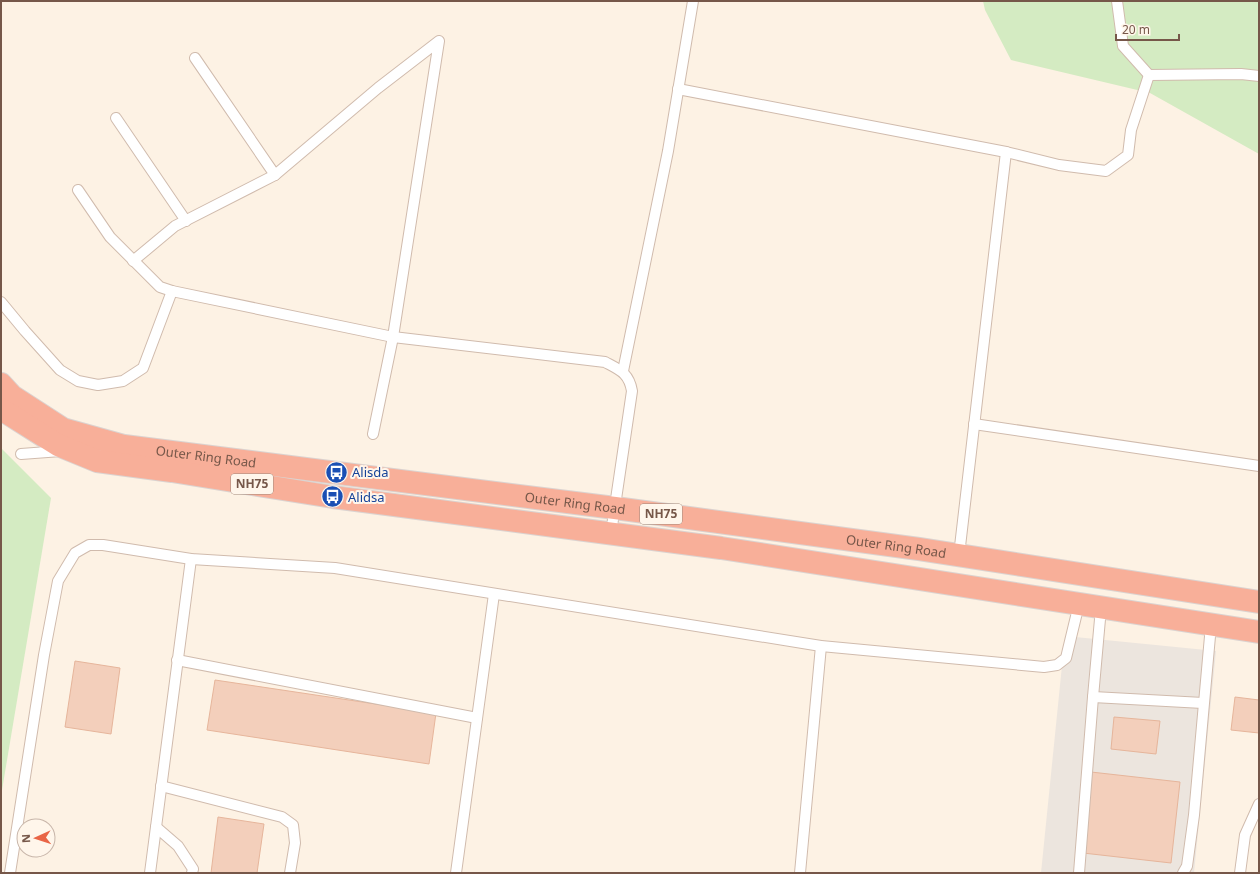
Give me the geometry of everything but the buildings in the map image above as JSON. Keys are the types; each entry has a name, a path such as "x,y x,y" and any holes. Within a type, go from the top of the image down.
{"highway":[{"name":"Outer Ring Road","path":"1,384 12,396 63,429 124,446 615,508 959,555 1259,602"},
{"name":"Outer Ring Road","path":"1,409 58,445 97,461 172,471 333,497 721,548 1259,632"}],"lane":[{"path":"623,372 668,151 693,1"},
{"path":"1117,1 1123,46 1149,75 1241,74 1259,76"},
{"path":"133,261 176,226 275,175 378,88 439,41 393,337 373,434"},
{"path":"195,58 275,175"},
{"path":"678,88 1006,152 1059,165 1106,171 1128,155 1131,130 1149,75"},
{"path":"116,118 186,221"},
{"path":"959,555 1006,152"},
{"path":"78,190 110,237 160,287 172,291 393,337 605,362 623,372 631,382 632,391 611,533"},
{"path":"1,302 60,370 78,381 98,385 123,381 143,368 172,291"},
{"path":"974,424 1259,466"},
{"path":"21,454 71,450"},
{"path":"10,873 43,663 58,581 75,553 89,545 103,545 190,559 335,568 821,646 1044,667 1057,665 1066,658 1079,604"},
{"path":"150,873 190,559"},
{"path":"456,873 494,594"},
{"path":"1079,873 1101,608"},
{"path":"1183,873 1187,866 1194,815 1211,625"},
{"path":"800,873 821,646"},
{"path":"178,660 477,718"},
{"path":"1093,697 1204,703"},
{"path":"161,786 282,817 293,825 295,843 290,873"},
{"path":"1240,873 1245,835 1259,804"},
{"path":"156,827 178,846 193,869 192,873"}],"shaded area":[{"path":"1065,636 1216,651 1194,873 1041,873"}],"green space":[{"path":"983,1 1259,1 1259,154 1150,93 1011,60 985,10"},
{"path":"1,448 51,498 1,796"}],"place":[{"name":"Alisda","path":"337,472"},
{"name":"Alidsa","path":"333,497"}]}
